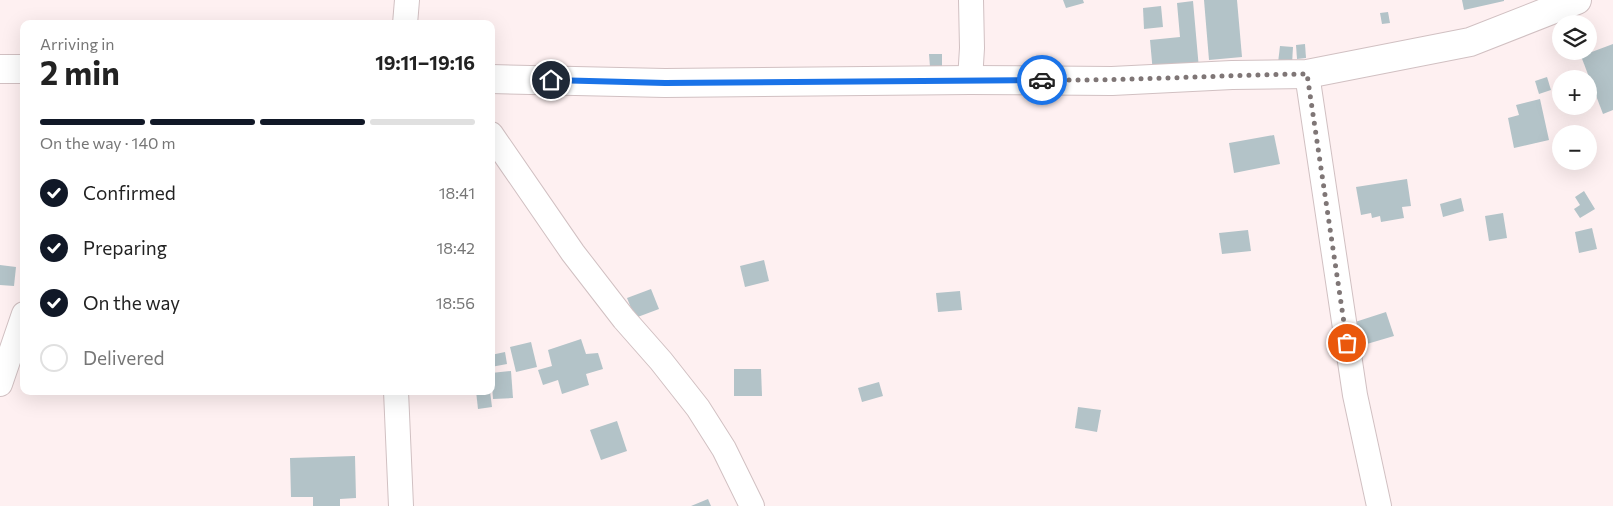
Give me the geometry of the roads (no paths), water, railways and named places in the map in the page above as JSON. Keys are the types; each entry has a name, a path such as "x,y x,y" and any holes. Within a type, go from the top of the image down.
{"street":[{"path":"405,20 407,0"},
{"path":"970,80 972,48 971,0"},
{"path":"495,79 665,83 970,80 1112,81 1232,75 1307,74 1470,42 1577,0"},
{"path":"0,69 20,69"},
{"path":"1307,74 1355,395 1379,506"},
{"path":"495,140 573,253 624,319 698,408 724,449 752,506"},
{"path":"0,384 20,326"},
{"path":"396,395 401,506"}]}
